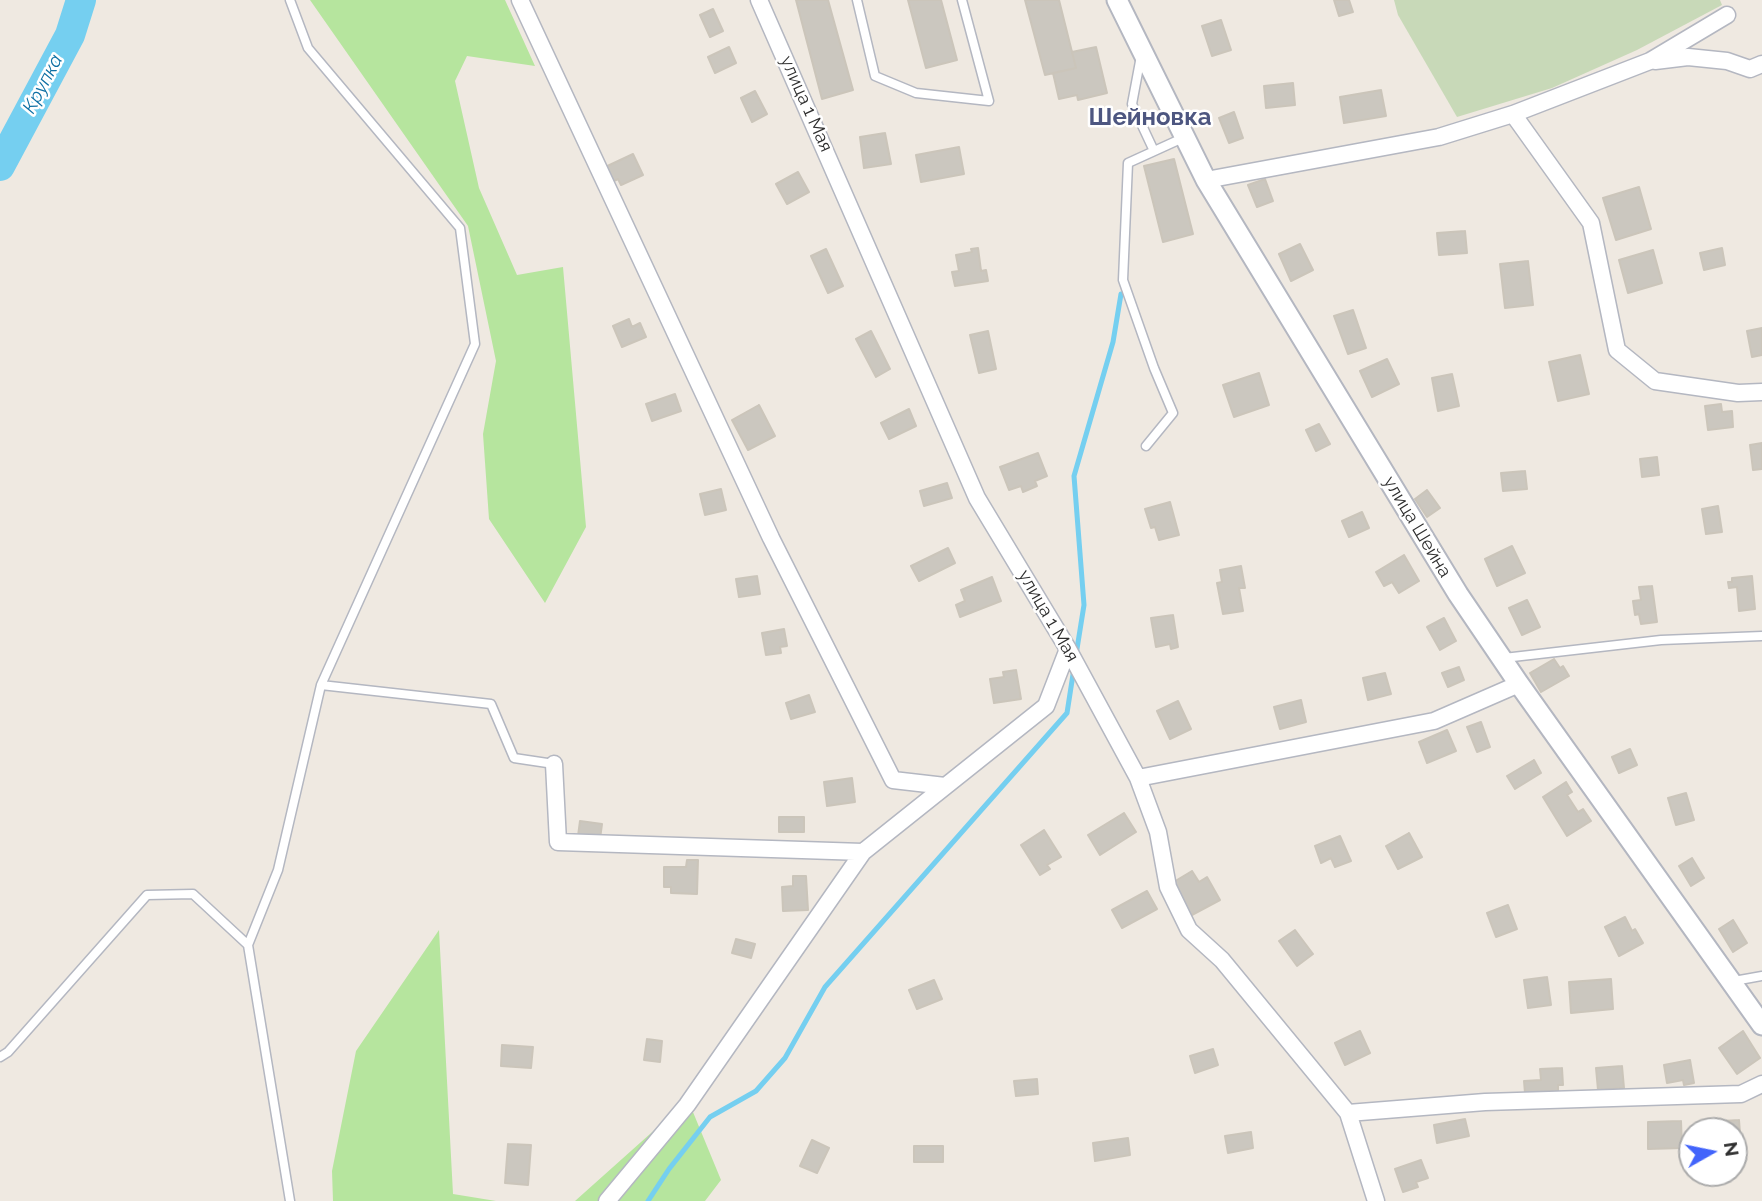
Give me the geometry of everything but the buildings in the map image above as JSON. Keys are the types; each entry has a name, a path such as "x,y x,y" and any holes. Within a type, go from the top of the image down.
{"street":[{"path":"520,0 771,538 893,780 946,786"},
{"name":"улица 1 Мая","path":"759,0 977,498 1068,649 1139,778 1158,832 1168,887 1189,930 1222,960 1348,1113 1376,1201"},
{"name":"улица Шейна","path":"1117,0 1206,180 1458,594 1762,1025"},
{"path":"1206,180 1439,137 1513,114 1650,61 1727,15"},
{"path":"1650,61 1688,57 1727,61 1750,69 1762,64"},
{"path":"1513,114 1591,223 1617,350 1655,381 1738,393 1762,391"},
{"path":"607,1201 687,1105 863,852 1046,706 1068,649"},
{"path":"1139,778 1434,721 1519,684"},
{"path":"554,764 558,842 863,852"},
{"path":"1348,1113 1485,1102 1741,1094 1762,1084"}],"lane":[{"path":"290,0 308,48 460,228 475,344 321,685 278,870 248,945 290,1201"},
{"path":"857,0 876,76 916,93 989,101 962,0"},
{"path":"1142,49 1132,104 1154,151"},
{"path":"1146,446 1173,412 1154,368 1123,280 1128,163 1185,137"},
{"path":"1502,658 1648,641 1762,636"},
{"path":"321,685 492,704 514,758 554,764"},
{"path":"0,1057 8,1052 147,895 193,894 248,945"},
{"path":"1731,982 1762,975"}],"green space":[{"path":"310,0 505,0 535,66 467,56 455,81 479,188 517,275 563,267 586,527 545,603 489,519 483,434 496,361 468,226"},
{"path":"1394,0 1720,0 1722,5 1637,50 1552,88 1457,117 1398,15"},
{"path":"439,930 453,1194 496,1201 333,1201 332,1171 356,1051"},
{"path":"688,1100 721,1180 705,1201 575,1201"}],"waterway":[{"name":"Крупка","path":"0,166 70,35 81,0"},
{"path":"1076,655 1084,605 1074,476 1113,342 1121,294"},
{"path":"648,1201 669,1169 710,1117 756,1091 785,1058 825,987 1067,713 1074,668"}],"district":[{"name":"Шейновка","path":"1150,118"}]}
